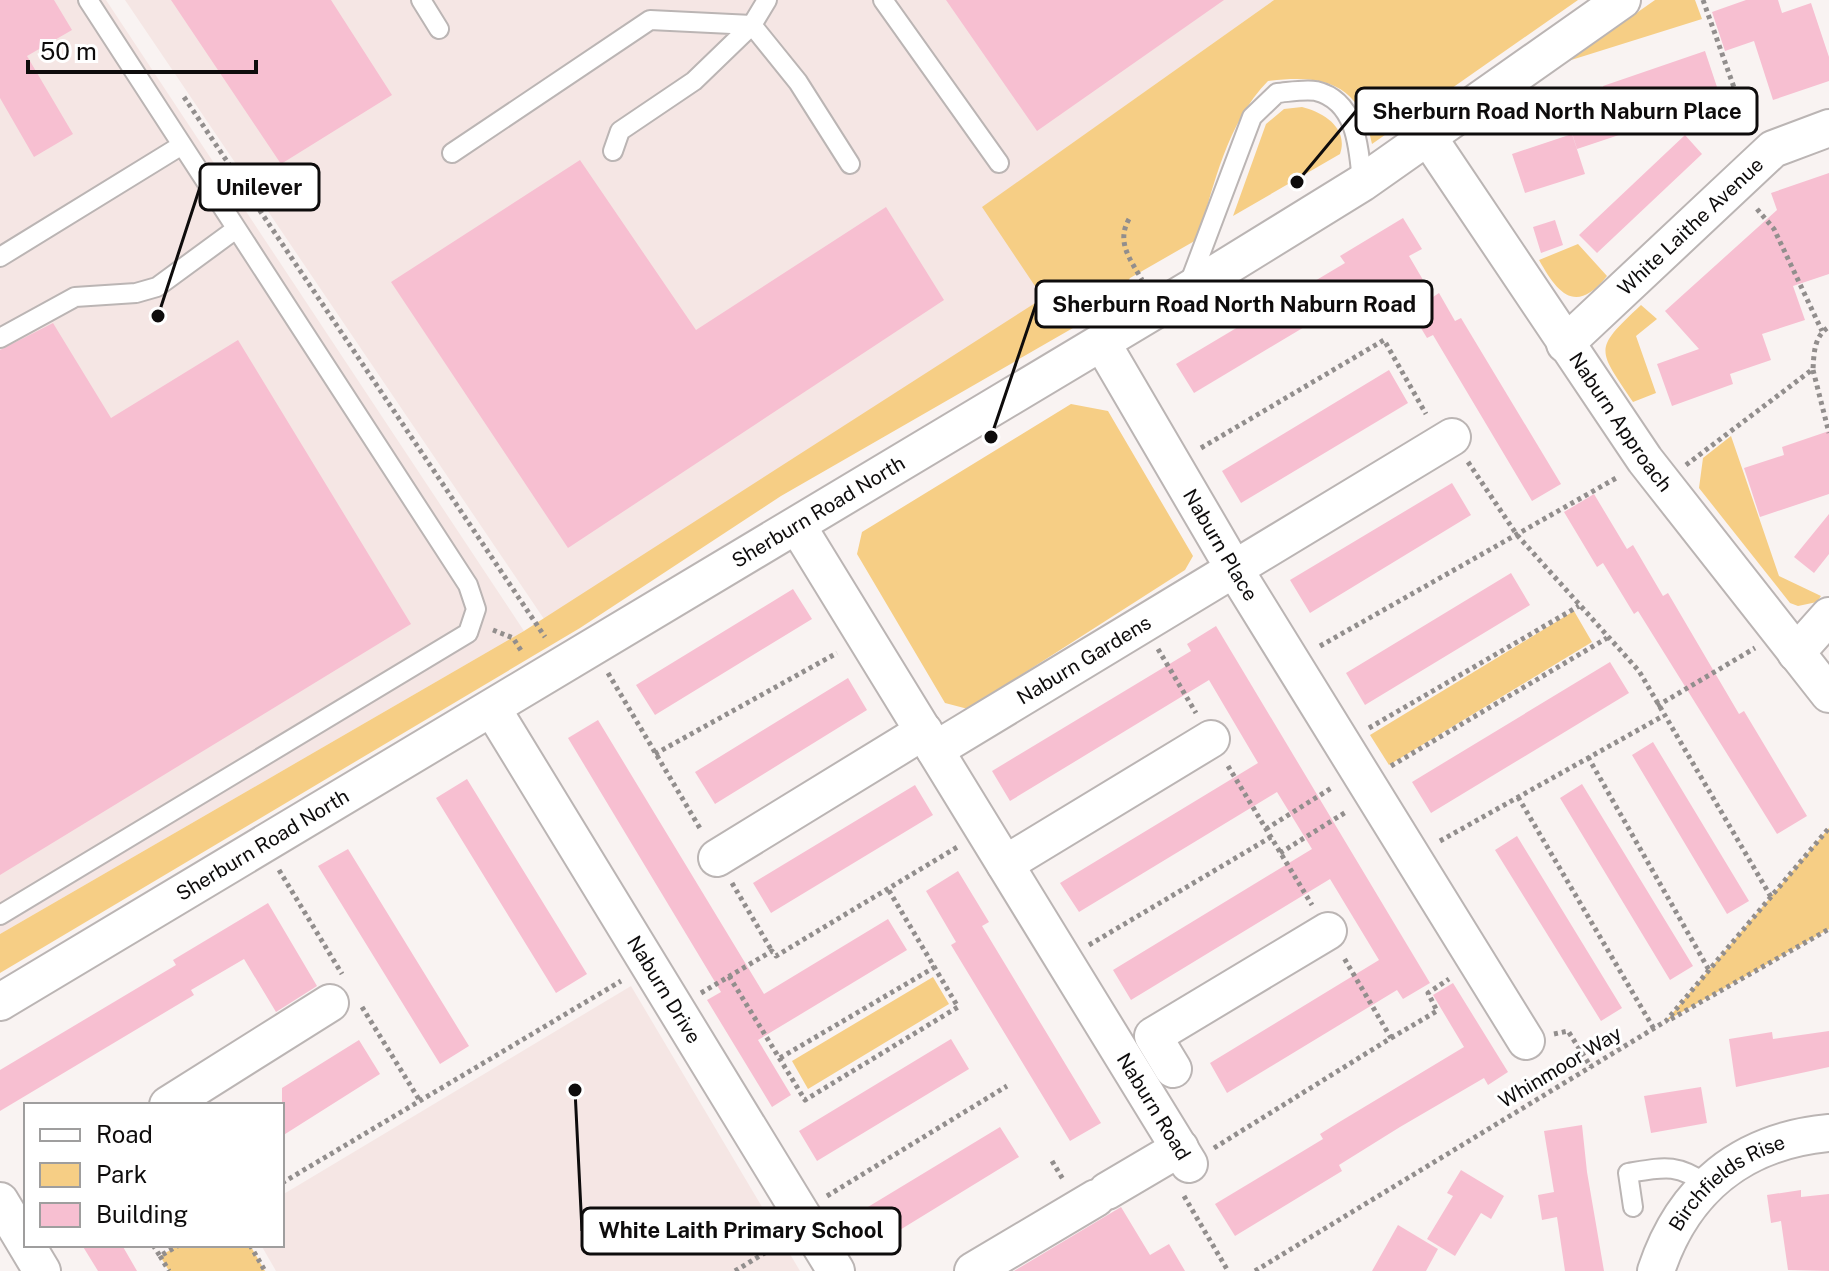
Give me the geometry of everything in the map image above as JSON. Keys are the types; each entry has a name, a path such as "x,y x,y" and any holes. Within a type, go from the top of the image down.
{"street":[{"name":"Sherburn Road North","path":"0,1002 262,842 798,527 1362,183 1622,0"},
{"name":"White Laithe Avenue","path":"1565,344 1773,149 1829,128"},
{"name":"Naburn Approach","path":"1428,137 1654,472 1829,694"},
{"name":"Naburn Place","path":"1102,343 1233,567 1526,1041"},
{"name":"Naburn Gardens","path":"717,858 1142,623 1452,437"},
{"name":"Naburn Road","path":"798,527 1185,1156"},
{"path":"1788,643 1829,616"},
{"name":"Naburn Drive","path":"492,708 836,1271"},
{"path":"1005,864 1211,739"},
{"name":"Naburn Road","path":"1173,1069 1153,1036 1328,931"},
{"path":"171,1103 330,1003"},
{"name":"Birchfields Rise","path":"1656,1271 1668,1236 1688,1204 1722,1172 1759,1150 1799,1136 1829,1133"},
{"path":"973,1271 1102,1195 1185,1156"},
{"path":"10,1201 24,1232"},
{"path":"31,1247 42,1271"}],"lane":[{"path":"0,915 468,633 476,609 468,585 88,0"},
{"path":"421,0 439,29"},
{"path":"613,151 620,131 694,81 752,25 767,0"},
{"path":"883,0 999,163"},
{"path":"452,153 650,20 752,25 798,82 850,164"},
{"path":"1172,300 1252,117 1277,93 1316,91 1342,106 1358,137 1362,183"},
{"path":"0,257 182,145"},
{"path":"0,338 75,297 136,293 157,287 236,229"},
{"path":"1633,1207 1628,1173 1655,1168 1685,1169 1708,1185"}],"path":[{"path":"1703,0 1748,172 1822,331"},
{"path":"180,92 565,665 655,754 776,956 985,831"},
{"path":"1129,219 1123,229 1122,243 1172,300"},
{"path":"1829,327 1822,331 1815,348 1813,369 1829,433"},
{"path":"1173,464 1384,340 1428,418 1441,423 1452,437 1517,535 1639,671 1771,897"},
{"path":"1291,662 1517,535 1654,472 1813,369"},
{"path":"1280,853 1360,773 1579,606"},
{"path":"473,622 513,638 565,665"},
{"path":"1142,623 1391,1038"},
{"path":"655,754 866,637"},
{"path":"1266,829 1360,773 1607,638"},
{"path":"1657,706 1788,643"},
{"path":"1412,856 1663,716"},
{"path":"1588,757 1709,970"},
{"path":"1518,797 1654,1029"},
{"name":"Whinmoor Way","path":"1255,1271 1666,1021 1829,828"},
{"path":"1064,959 1271,837"},
{"path":"729,976 805,1100 958,1007 888,889"},
{"path":"1666,1021 1829,929"},
{"path":"676,1007 772,951"},
{"name":"Naburn Road","path":"1185,1156 1437,1011 1428,993 1476,961"},
{"path":"284,1182 649,964"},
{"path":"780,1058 935,967"},
{"path":"1526,1041 1568,1031 1591,1067"},
{"path":"735,1271 804,1219 1007,1086"},
{"path":"1185,1156 1175,1178 1228,1271"},
{"path":"154,1247 169,1271"},
{"path":"160,1256 176,1247"},
{"path":"251,1247 265,1271"}],"shaded area":[{"path":"0,0 106,0 524,631 0,934"},
{"path":"125,0 1274,0 983,207 1044,298 544,619"},
{"path":"631,986 800,1271 276,1271 262,1247 284,1247 284,1194"}],"green space":[{"path":"1274,0 1578,0 1372,144 1359,107 1349,95 1336,87 1306,79 1268,81 1232,135 1216,176 1198,239 1130,278 1113,305 781,496 580,628 0,973 0,934 524,631 1043,298 982,207"},
{"path":"1655,0 1695,0 1702,19 1568,61"},
{"path":"1302,107 1326,117 1337,129 1341,136 1340,154 1233,216 1266,124 1284,109"},
{"path":"1578,244 1607,276 1586,295 1577,297 1561,290 1539,260"},
{"path":"1641,305 1657,319 1636,336 1656,393 1633,402 1612,370 1606,350 1614,332"},
{"path":"1071,404 1108,411 1193,556 1185,570 968,709 945,703 857,554 862,532"},
{"path":"1731,436 1779,576 1821,596 1817,602 1798,606 1790,603 1699,488 1703,458"},
{"path":"1574,611 1592,642 1389,765 1370,735"},
{"path":"1829,828 1829,929 1666,1021"},
{"path":"933,977 949,1004 808,1089 792,1061"},
{"path":"176,1247 251,1247 265,1271 169,1271 160,1256"}],"building":[{"path":"0,0 54,0 72,30 27,56 73,134 34,157 0,98"},
{"path":"171,0 331,0 392,95 281,164"},
{"path":"946,0 1224,0 1037,131"},
{"path":"1746,0 1778,0 1782,13 1811,3 1829,57 1829,81 1773,100 1754,41 1725,51 1712,12"},
{"path":"1705,51 1718,90 1616,125 1619,135 1577,149 1564,108 1605,94 1603,86"},
{"path":"1572,134 1585,174 1525,193 1512,154"},
{"path":"1685,135 1702,154 1597,253 1579,235"},
{"path":"580,160 696,330 886,207 944,300 568,548 391,282"},
{"path":"1829,173 1829,274 1793,286 1805,320 1762,334 1771,360 1730,374 1733,384 1672,406 1657,364 1699,349 1665,311 1777,210 1771,193"},
{"path":"1403,218 1422,249 1409,256 1433,297 1439,293 1455,321 1461,318 1561,484 1532,501 1433,335 1427,338 1410,310 1404,314 1383,280 1194,393 1176,364 1345,263 1340,256"},
{"path":"1555,220 1563,245 1541,253 1533,227"},
{"path":"53,323 111,418 238,340 411,624 0,875 0,350"},
{"path":"1389,370 1408,403 1241,503 1222,471"},
{"path":"1829,431 1829,494 1760,517 1744,468 1784,455 1782,447"},
{"path":"1452,483 1471,515 1310,613 1290,580"},
{"path":"1594,494 1627,549 1633,545 1663,596 1668,593 1739,714 1744,711 1807,816 1777,834 1638,611 1634,614 1603,563 1597,567 1564,512"},
{"path":"1829,514 1829,554 1814,573 1794,557"},
{"path":"1511,573 1530,605 1365,705 1346,673"},
{"path":"793,589 812,619 655,715 636,685"},
{"path":"1216,626 1430,983 1403,999 1397,990 1227,1093 1210,1063 1379,960 1330,879 1131,1000 1113,970 1312,849 1277,792 1079,912 1060,883 1258,763 1209,680 1010,801 992,771 1191,651 1187,644"},
{"path":"1610,662 1629,693 1431,813 1412,782"},
{"path":"848,678 867,710 715,804 695,772"},
{"path":"598,720 764,994 888,919 907,950 758,1040 791,1095 772,1107 707,1000 721,992 568,738"},
{"path":"1653,742 1749,901 1727,914 1632,755"},
{"path":"467,779 587,974 556,993 436,798"},
{"path":"1582,784 1693,966 1670,980 1560,798"},
{"path":"915,785 933,815 771,913 753,883"},
{"path":"1517,836 1622,1008 1601,1021 1495,850"},
{"path":"348,849 469,1046 440,1064 318,866"},
{"path":"958,871 989,922 982,926 1101,1123 1070,1141 951,945 956,942 926,891"},
{"path":"268,903 317,986 276,1012 244,959 191,990 194,995 0,1111 0,1070 176,965 173,960"},
{"path":"1453,983 1508,1072 1488,1085 1484,1078 1400,1127 1339,1165 1342,1171 1235,1236 1215,1204 1323,1139 1320,1134 1464,1047 1433,995"},
{"path":"1829,1031 1829,1067 1736,1087 1729,1039 1772,1032 1773,1039"},
{"path":"951,1039 969,1069 817,1161 799,1131"},
{"path":"359,1040 380,1074 284,1135 282,1088"},
{"path":"1701,1087 1707,1123 1651,1133 1644,1096"},
{"path":"1582,1125 1604,1271 1565,1271 1557,1217 1542,1220 1538,1195 1554,1192 1544,1131"},
{"path":"1000,1127 1019,1157 877,1244 858,1213"},
{"path":"1461,1170 1504,1196 1491,1219 1481,1213 1455,1256 1427,1239 1453,1196 1447,1193"},
{"path":"1801,1190 1801,1197 1829,1194 1829,1271 1788,1270 1781,1221 1771,1223 1767,1195"},
{"path":"1121,1207 1150,1255 1169,1244 1185,1271 1014,1271"},
{"path":"1398,1225 1438,1249 1426,1271 1372,1271"},
{"path":"83,1247 123,1247 137,1271 98,1271"}],"place":[{"name":"Sherburn Road North Naburn Place","path":"1297,182"},
{"name":"Unilever","path":"158,316"},
{"name":"Sherburn Road North Naburn Road","path":"991,437"},
{"name":"White Laith Primary School","path":"575,1090"}]}
